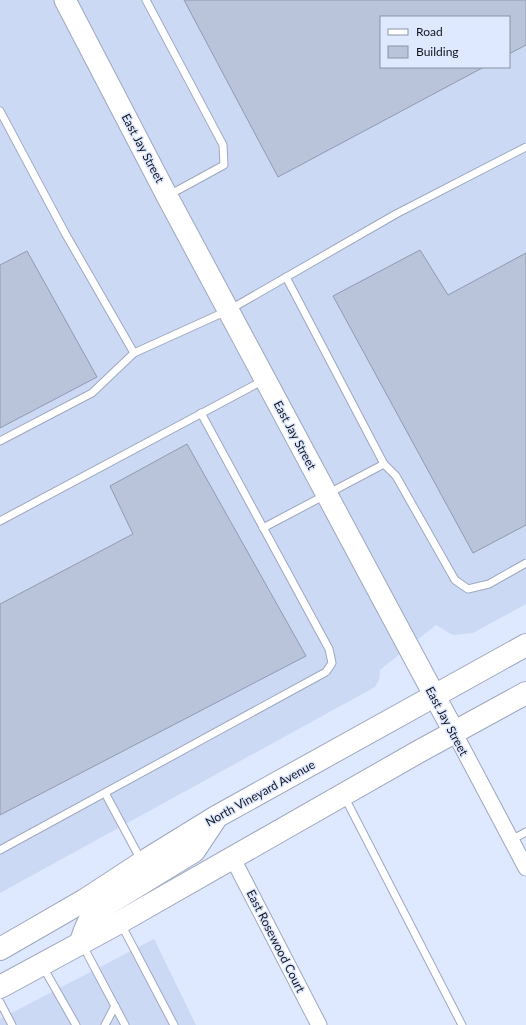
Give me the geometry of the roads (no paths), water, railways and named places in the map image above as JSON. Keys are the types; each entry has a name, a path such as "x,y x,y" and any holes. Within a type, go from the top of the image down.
{"main road":[{"name":"North Vineyard Avenue","path":"0,949 85,900 142,862 216,817 526,645"},
{"path":"0,988 81,942 120,922 454,732 526,693"},
{"path":"81,942 87,924 97,912 109,903 194,851 216,817"},
{"path":"0,936 24,936"}],"street":[{"name":"East Jay Street","path":"65,0 167,196 526,868"},
{"name":"East Rosewood Court","path":"232,857 319,1025"}],"lane":[{"path":"146,0 222,145 224,165 167,196"},
{"path":"0,111 65,233 134,353"},
{"path":"0,441 92,393 134,353 229,310 396,214 526,147"},
{"path":"286,277 384,464 396,476 455,580 468,589 489,584 526,563"},
{"path":"0,521 266,379"},
{"path":"0,850 326,672 332,663 329,649 201,413"},
{"path":"263,528 384,464"},
{"path":"105,793 142,862"},
{"path":"343,795 462,1025"},
{"path":"511,840 526,832"},
{"path":"120,922 174,1025"},
{"path":"81,942 125,1025"},
{"path":"42,965 76,1025"},
{"path":"0,1002 12,1025"},
{"path":"105,1025 115,1006"}]}
